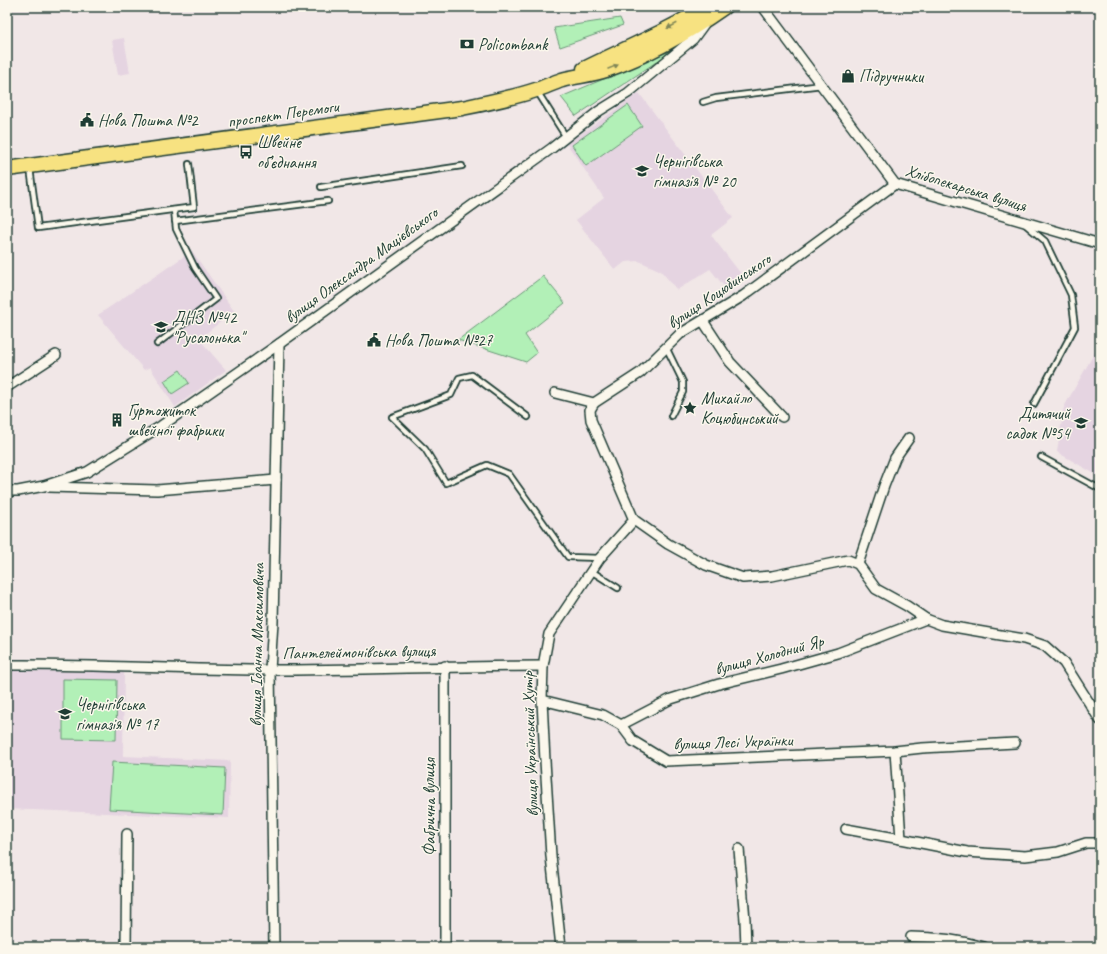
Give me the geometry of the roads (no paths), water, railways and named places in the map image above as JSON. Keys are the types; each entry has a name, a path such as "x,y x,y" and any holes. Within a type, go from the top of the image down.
{"main road":[{"name":"проспект Перемоги","path":"7,169 462,108 497,101 536,90 562,80 605,71 677,38 707,13 724,7"}],"street":[{"name":"Хлібопекарська вулиця","path":"763,7 895,184 1100,244"},
{"name":"вулиця Олександра Мацієвського","path":"7,491 18,491 44,486 87,472 161,426 279,344 566,137 599,111 628,93 693,39 707,13"},
{"name":"вулиця Коцюбинського","path":"594,403 640,373 680,334 743,296 895,184"},
{"path":"703,321 730,362 782,417"},
{"name":"вулиця Іоанна Максимовича","path":"274,947 270,670 279,344"},
{"path":"7,387 56,355"},
{"path":"555,393 594,403 590,410 591,420 634,520 668,544 706,565 743,578 772,576 848,560 858,564 876,589 907,606 926,619 942,625 1024,639 1045,646 1064,663 1100,720"},
{"path":"858,564 895,458 909,438"},
{"path":"44,486 157,490 276,480"},
{"name":"вулиця Український Хутір","path":"561,947 551,856 542,700 543,666 548,634 600,558 634,520"},
{"name":"вулиця Холодний Яр","path":"621,725 671,699 719,684 838,653 926,619"},
{"name":"Пантелеймонівська вулиця","path":"7,665 59,664 270,670 445,666 543,666"},
{"name":"Фабрична вулиця","path":"445,666 445,947"},
{"name":"вулиця Лесі Українки","path":"542,700 603,715 621,725 633,741 666,761 895,751 1015,743"},
{"path":"895,751 901,839"},
{"path":"846,829 967,852 1025,856 1058,852 1086,843 1100,843"},
{"path":"126,947 127,834"},
{"path":"739,849 746,947"},
{"path":"911,937 937,938 968,942 984,947"}],"lane":[{"path":"703,102 716,98 822,85"},
{"path":"536,90 566,137"},
{"path":"30,166 38,228 194,207 190,164"},
{"path":"321,187 462,166"},
{"path":"175,220 328,201"},
{"path":"157,344 216,299 195,268 176,229 174,210"},
{"path":"1022,222 1045,241 1071,295 1075,327 1034,404"},
{"path":"666,347 683,382 683,392 671,416"},
{"path":"528,417 472,375 459,378 450,395 392,417 426,449 446,484 488,465 509,474 568,557 600,558"},
{"path":"1041,456 1100,489"},
{"path":"591,571 618,588"}],"place":[{"name":"Policombank","path":"467,44"},
{"name":"Підручники","path":"848,76"},
{"name":"Нова Пошта №2","path":"87,120"},
{"name":"Швейне об’єднання","path":"246,152"},
{"name":"Чернігівська гімназія № 20","path":"642,171"},
{"name":"ДНЗ №42 \"Русалонька\"","path":"161,327"},
{"name":"Нова Пошта №27","path":"374,340"},
{"name":"Михайло Коцюбинський","path":"690,408"},
{"name":"Гуртожиток швейної фабрики","path":"117,420"},
{"name":"Дитячий садок №54","path":"1081,423"},
{"name":"Чернігівська гімназія № 17","path":"65,714"}]}
